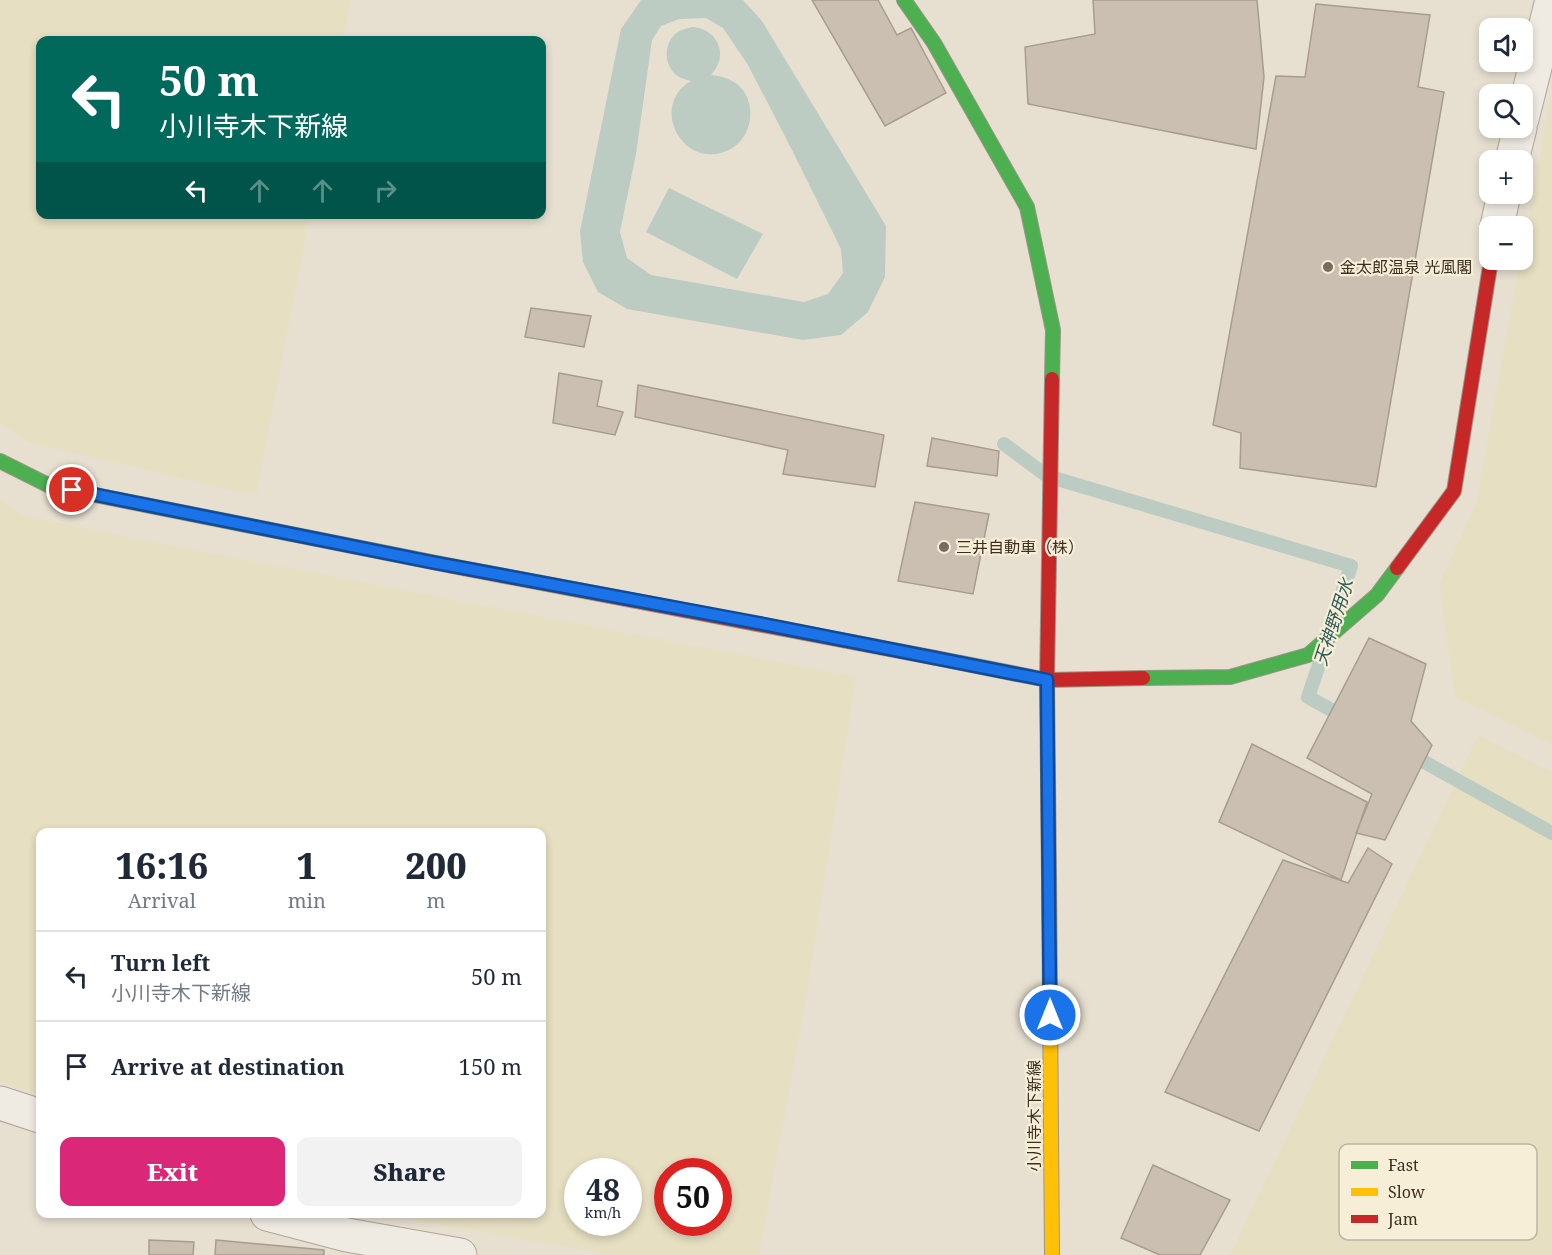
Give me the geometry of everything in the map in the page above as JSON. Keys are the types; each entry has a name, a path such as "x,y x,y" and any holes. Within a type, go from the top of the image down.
{"main road":[{"name":"小川寺木下新線","path":"903,0 934,44 1027,207 1053,330 1047,680 1052,1255"},
{"path":"0,461 50,486 431,562 1047,680 1230,677 1308,655 1377,595 1454,491 1489,270"}],"street":[{"path":"1531,84 1552,0"},
{"path":"0,1103 36,1115"},
{"path":"282,1218 347,1235 460,1255"}],"shaded area":[{"path":"0,0 351,0 344,36 36,36 36,219 309,219 256,496 28,442 0,423"},
{"path":"641,0 743,0 762,21 886,226 885,277 868,312 841,335 803,340 627,309 598,292 583,262 580,231 621,29","holes":["706,18 723,28 748,65 841,249 843,273 828,294 804,302 651,275 627,258 620,232 636,154 652,40 661,26 679,19"]},
{"path":"692,27 709,33 718,45 719,60 711,75 731,80 737,84 749,101 750,122 746,132 734,147 724,152 708,154 695,150 683,142 672,118 673,104 679,91 691,81 681,78 671,70 667,58 668,46 676,33"},
{"path":"1552,88 1552,745 1455,697 1439,584 1476,504 1518,270 1533,270 1533,216 1529,216 1531,204 1533,204 1533,193"},
{"path":"669,188 763,234 737,279 646,232"},
{"path":"0,500 23,515 112,534 856,677 805,1005 759,1255 613,1255 405,1218 546,1218 546,828 36,828 36,1094 0,1081"},
{"path":"1478,735 1552,772 1552,1255 1230,1255"}],"building":[{"path":"812,0 878,0 897,35 911,28 946,93 885,126"},
{"path":"1093,0 1257,0 1264,77 1256,149 1028,104 1025,47 1095,34"},
{"path":"1316,4 1430,15 1418,87 1444,92 1376,487 1240,468 1241,433 1213,425 1276,76 1305,77"},
{"path":"531,308 591,316 584,347 525,337"},
{"path":"559,373 602,381 597,406 623,412 615,435 553,423"},
{"path":"638,385 884,435 875,487 783,474 788,450 635,417"},
{"path":"932,438 999,451 997,476 927,466"},
{"name":"三井自動車（株）","path":"915,502 989,514 973,594 898,581"},
{"path":"1369,638 1426,664 1411,721 1432,745 1385,840 1356,833 1372,794 1307,758"},
{"path":"1252,744 1367,802 1341,880 1219,822"},
{"path":"1368,848 1392,864 1259,1131 1165,1092 1283,860 1348,883"},
{"path":"1153,1165 1230,1200 1200,1255 1160,1255 1121,1238"},
{"path":"149,1240 194,1242 193,1255 149,1255"},
{"path":"216,1240 324,1250 324,1255 215,1255"}],"waterway":[{"name":"天神野用水","path":"1004,444 1047,476 1351,566 1332,624"},
{"name":"天神野用水","path":"1324,650 1308,697 1346,718"},
{"name":"天神野用水","path":"1410,754 1552,833"}],"traffic: fast":[{"path":"904,0 934,43 1027,207 1053,330 1052,379"},
{"path":"0,461 50,486 452,566"},
{"path":"1143,678 1230,677 1308,655 1377,595 1397,568"},
{"path":"936,658 1047,680 1049,875"}],"traffic: slow":[{"path":"1049,875 1052,1255"}],"traffic: jam":[{"path":"1397,568 1454,491 1489,270"},
{"path":"1052,379 1047,680 1143,678"},
{"path":"452,566 936,658"}],"place":[{"name":"金太郎温泉 光風閣","path":"1328,267"},
{"name":"三井自動車（株）","path":"944,547"}],"route":[{"path":"72,490 431,562 1047,680 1050,1015"}]}
